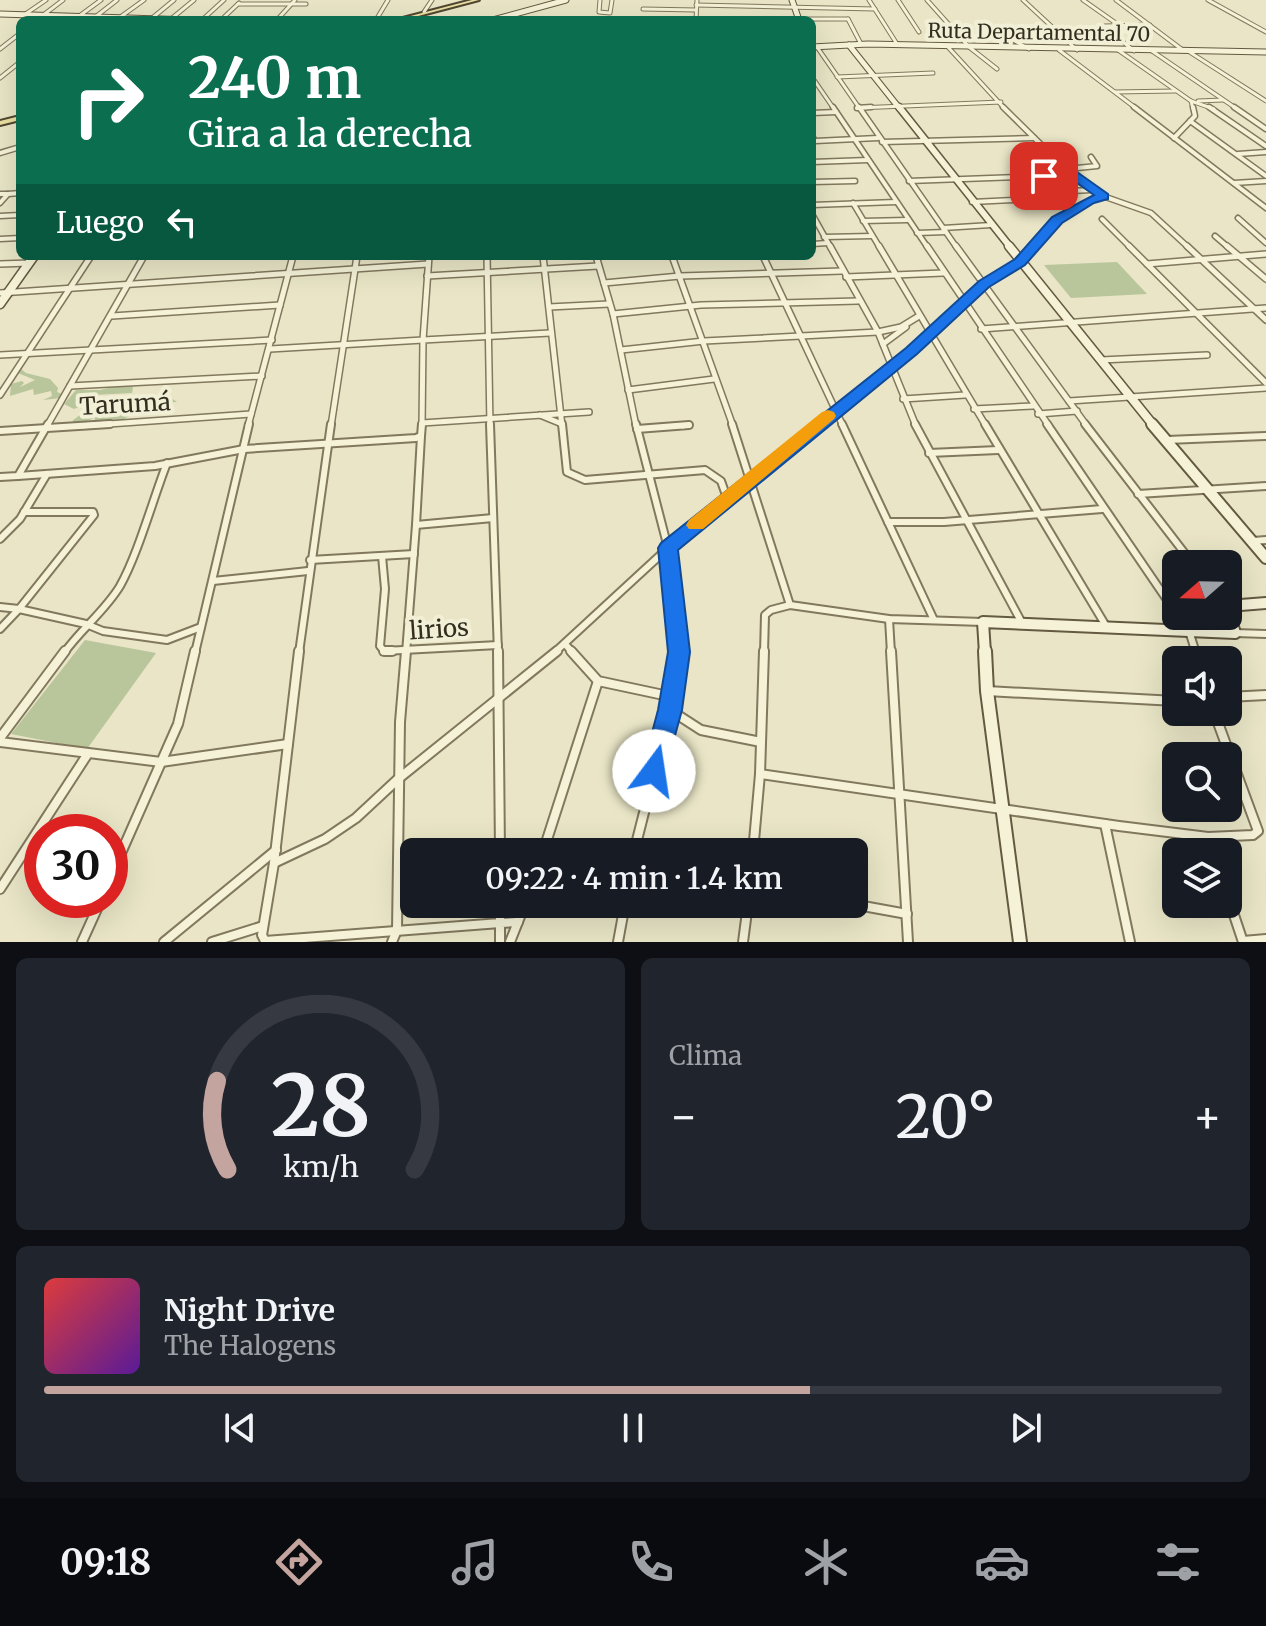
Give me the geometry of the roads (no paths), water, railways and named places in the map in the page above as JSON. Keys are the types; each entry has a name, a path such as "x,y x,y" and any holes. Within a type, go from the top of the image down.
{"main road":[{"path":"412,16 477,0"},
{"path":"415,16 456,5"}],"street":[{"path":"24,15 46,0"},
{"path":"0,14 42,16 63,0"},
{"path":"79,16 101,0"},
{"path":"97,16 117,0"},
{"path":"122,16 144,0"},
{"path":"157,16 176,0"},
{"path":"175,16 194,0"},
{"path":"206,16 224,0"},
{"path":"280,16 295,0"},
{"path":"424,12 432,0"},
{"path":"508,16 566,0"},
{"path":"600,0 599,12 605,14 610,13 612,0"},
{"path":"671,16 673,0"},
{"path":"792,0 798,16"},
{"path":"837,0 861,44"},
{"path":"869,0 897,44"},
{"path":"898,0 919,32"},
{"path":"927,0 969,47 997,69"},
{"path":"1023,0 1077,50"},
{"path":"1083,0 1120,26"},
{"path":"1116,0 1186,51 1266,101"},
{"path":"1208,0 1266,32"},
{"path":"225,16 240,2 306,4"},
{"path":"643,9 672,10 696,5 875,9"},
{"path":"816,20 848,19"},
{"path":"1134,51 1104,26 1150,25"},
{"path":"1011,32 1009,37 1029,49"},
{"path":"0,49 16,37"},
{"name":"Ruta Departamental 70","path":"816,47 897,44 1059,50 1266,52"},
{"path":"849,45 1131,399 1266,558"},
{"path":"947,46 1073,175 1103,197 1142,208 1266,320"},
{"path":"816,50 1069,401 1182,550"},
{"path":"1059,50 1266,208"},
{"path":"1118,50 1191,101 1216,110 1266,149"},
{"path":"1152,51 1266,129"},
{"path":"0,78 16,65"},
{"path":"837,77 933,73"},
{"path":"816,83 1162,594"},
{"path":"1115,92 1176,91"},
{"path":"1191,101 1223,100"},
{"path":"1174,138 1195,111 1191,101"},
{"path":"857,108 1001,102"},
{"path":"816,113 836,112"},
{"path":"1190,121 1266,179"},
{"path":"816,139 1034,138"},
{"path":"1235,154 1266,149"},
{"path":"1067,169 1097,166 1091,157"},
{"path":"816,162 868,160"},
{"path":"909,181 1073,175"},
{"path":"1234,183 1266,179"},
{"path":"816,182 855,181"},
{"path":"972,202 1055,198 1071,191 1091,190"},
{"path":"0,194 16,193"},
{"path":"0,203 8,194"},
{"path":"274,863 329,837 376,801 398,779 565,644 727,498 892,367 984,284 1020,262 1057,220 1090,200 1103,197"},
{"path":"816,205 896,202"},
{"path":"853,203 965,395 1106,626"},
{"path":"1238,218 1266,243"},
{"path":"1102,219 1266,385"},
{"path":"863,221 908,220"},
{"path":"816,221 878,332 903,399 929,453 1022,624"},
{"path":"917,233 991,225"},
{"path":"816,243 872,236"},
{"path":"1215,236 1266,279"},
{"path":"1147,264 1266,254"},
{"path":"0,264 26,260"},
{"path":"0,304 4,292 31,260"},
{"path":"0,395 89,260"},
{"path":"18,476 142,260"},
{"path":"128,837 178,724 251,414 292,260"},
{"path":"356,260 308,571 276,850 263,926 264,941 518,922"},
{"path":"392,942 397,930 398,779 422,423 428,260"},
{"path":"487,260 487,337 500,696 500,838"},
{"path":"544,260 567,472 585,480 705,470 721,481 727,498"},
{"path":"597,260 613,314 637,429 668,548 679,652 673,697 638,838"},
{"path":"674,260 752,478 790,605"},
{"path":"765,260 833,411 934,620"},
{"path":"4,292 428,264"},
{"path":"427,276 598,266"},
{"path":"604,283 680,276 842,271"},
{"path":"846,277 943,273"},
{"path":"613,314 691,306 858,301"},
{"path":"549,307 609,304"},
{"path":"111,316 280,305"},
{"path":"981,329 1266,308"},
{"path":"621,350 704,341 878,332 919,316"},
{"path":"883,344 909,322"},
{"path":"270,349 550,333"},
{"path":"0,355 272,340"},
{"path":"1101,360 1207,355"},
{"path":"70,386 262,376"},
{"path":"628,390 714,379"},
{"path":"1069,401 1131,399 1266,385"},
{"path":"903,399 965,395"},
{"path":"974,409 1033,406"},
{"path":"1038,414 1077,411"},
{"path":"422,423 589,412"},
{"name":"Tarumá","path":"0,431 251,414"},
{"path":"535,414 562,424"},
{"path":"637,429 689,425"},
{"path":"0,477 167,463 244,449 421,436"},
{"path":"1167,440 1265,436"},
{"path":"929,453 998,450"},
{"path":"167,463 121,584 103,610 86,624 0,740 87,755 161,762 288,744"},
{"path":"0,539 24,512 47,474"},
{"path":"1138,494 1207,487 1266,486"},
{"path":"888,522 964,520 1102,509"},
{"path":"0,629 94,515 93,512 24,512"},
{"path":"416,525 493,518"},
{"path":"1253,541 1266,540"},
{"path":"310,560 414,554"},
{"name":"lirios","path":"382,556 385,589 380,646 384,651 498,645"},
{"path":"213,581 308,571"},
{"path":"1242,606 1266,603"},
{"path":"754,838 760,774 765,615 790,605 889,619 969,622 984,628 1022,624 1266,634"},
{"path":"0,607 86,624 103,631 167,640 202,627"},
{"path":"889,619 908,942"},
{"path":"984,628 987,691 1020,942"},
{"path":"1189,631 1194,646"},
{"path":"565,644 598,681 673,697"},
{"path":"548,838 598,681"},
{"path":"987,691 1162,700"},
{"path":"1242,696 1266,695"},
{"path":"670,710 701,730 761,742"},
{"path":"760,774 1105,824 1208,837 1243,837 1262,831 1220,726"},
{"path":"0,889 87,755"},
{"path":"1105,824 1130,942"},
{"path":"164,942 276,850"},
{"path":"868,907 907,914"},
{"path":"82,942 93,918"},
{"path":"500,918 500,942"},
{"path":"510,942 520,918"},
{"path":"618,942 622,918"},
{"path":"743,942 746,918"},
{"path":"1235,918 1243,942 1266,939"},
{"path":"212,942 263,926"}]}
